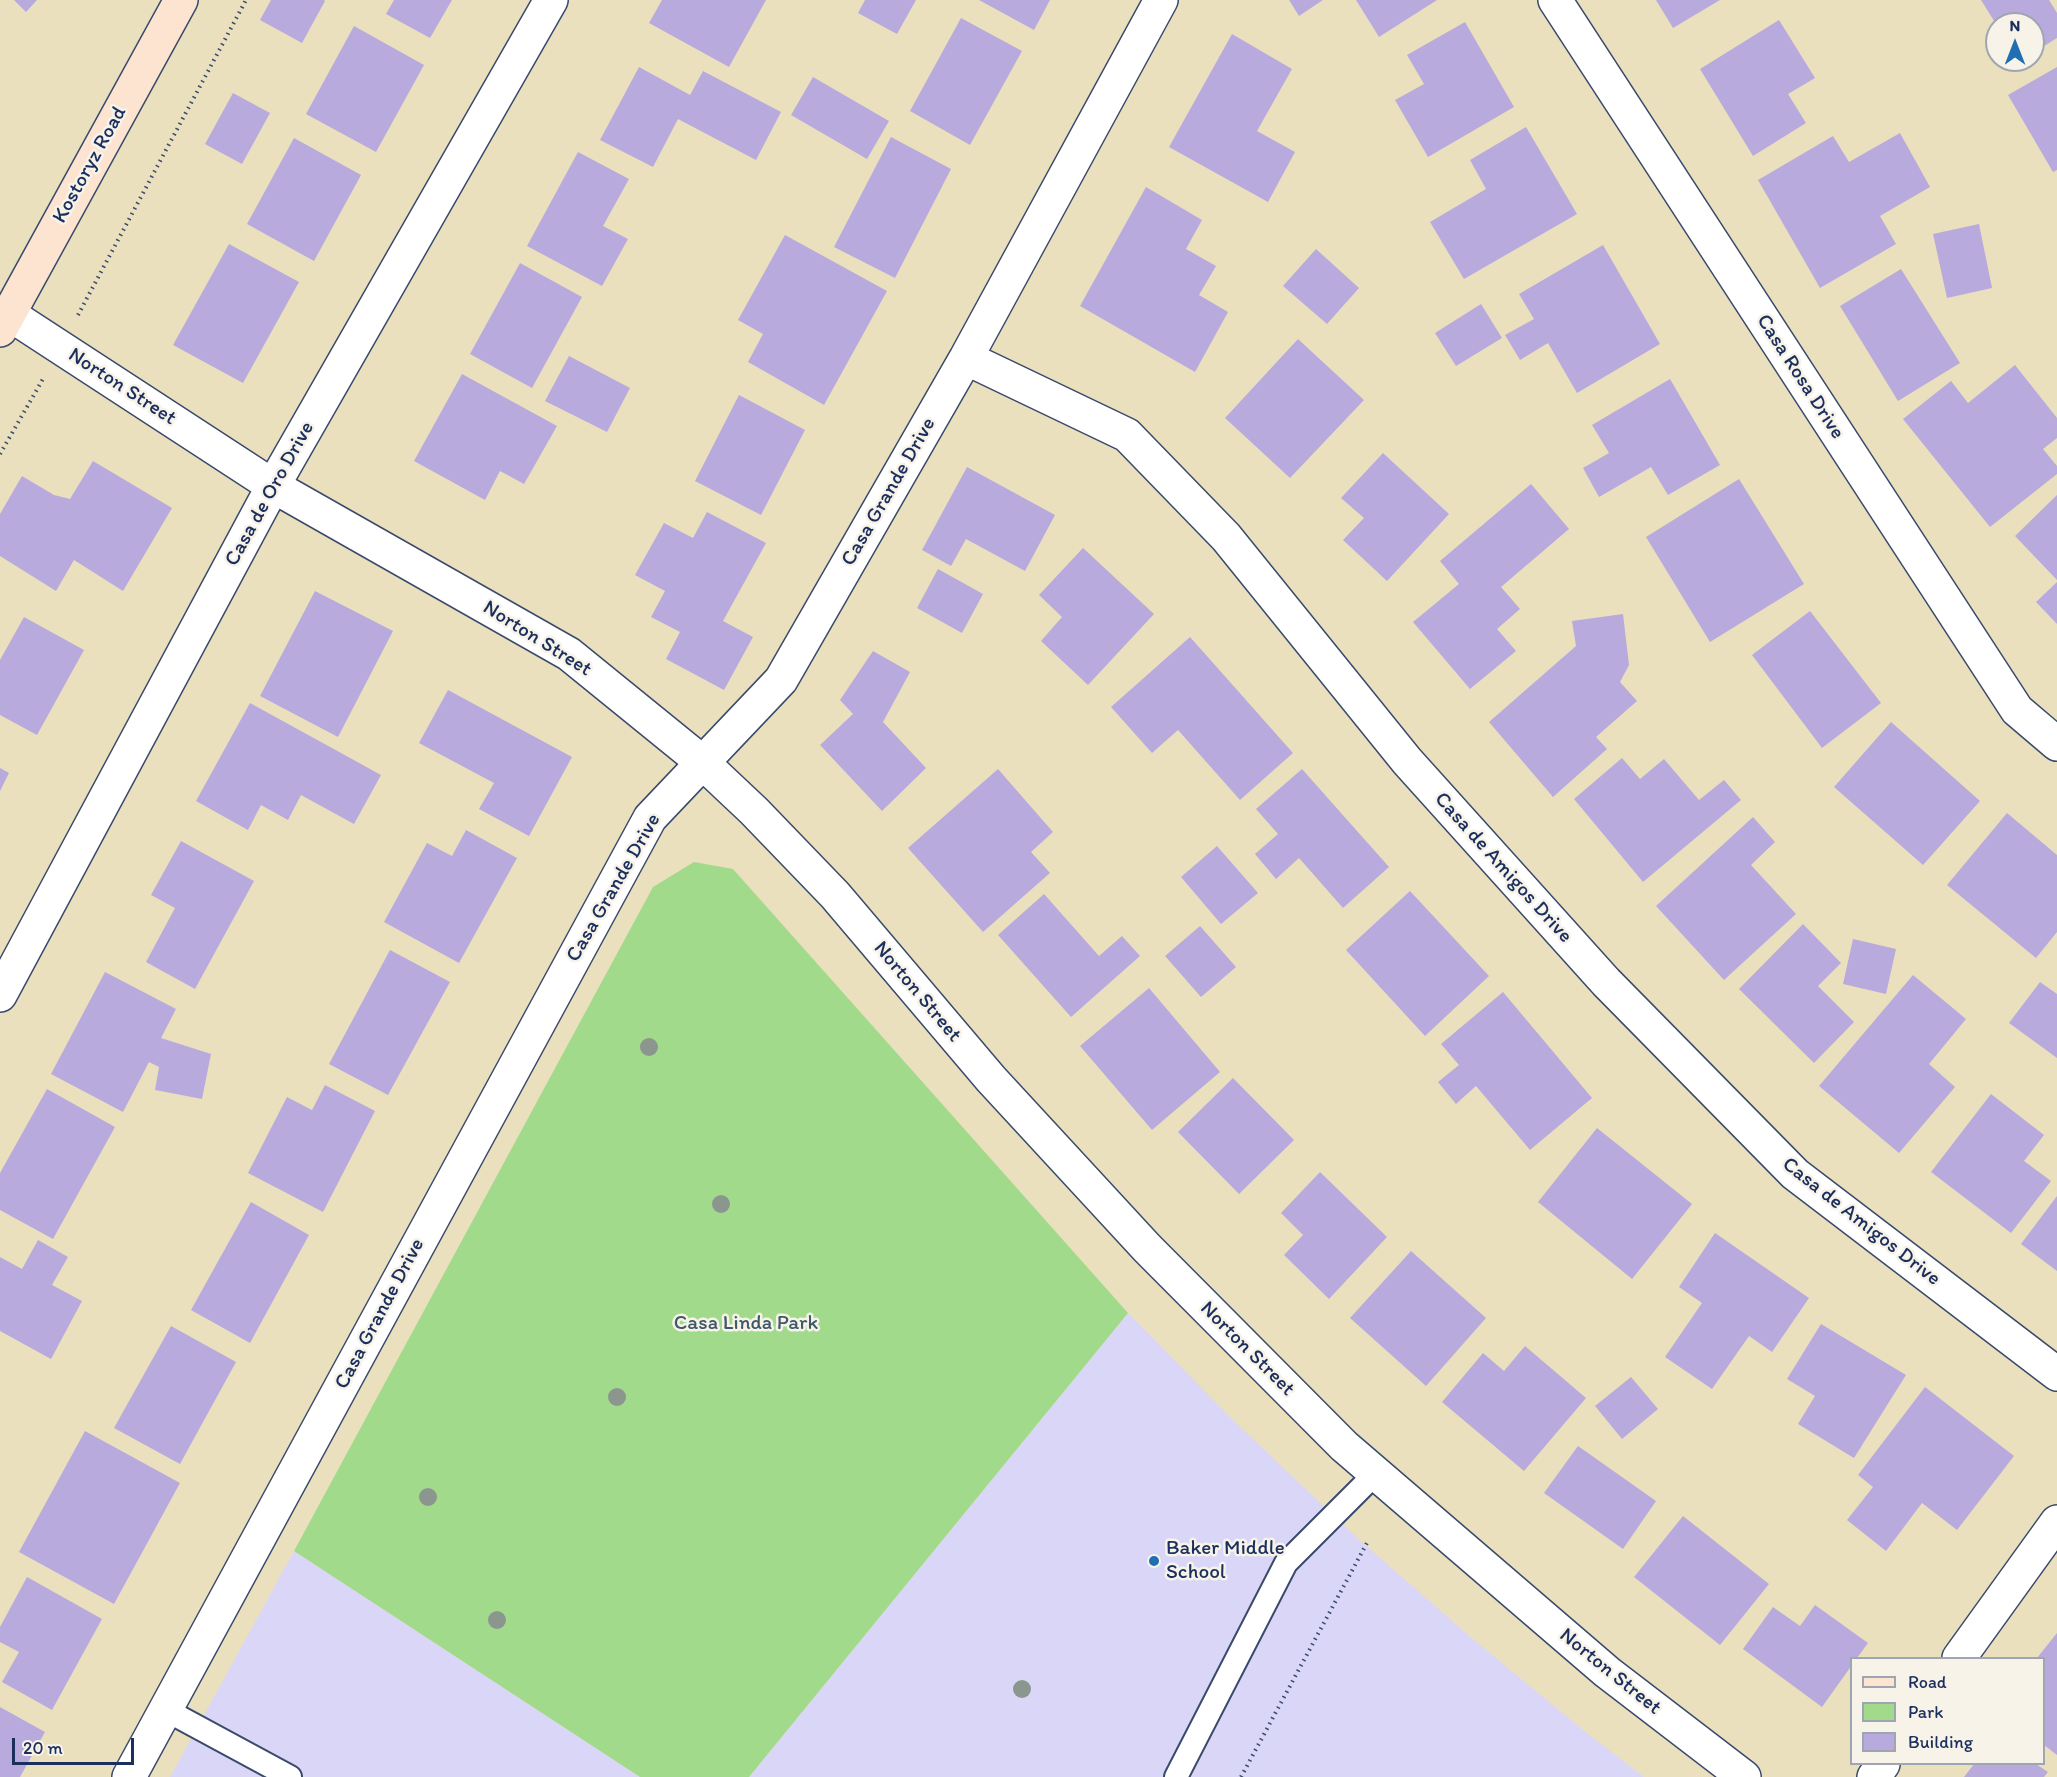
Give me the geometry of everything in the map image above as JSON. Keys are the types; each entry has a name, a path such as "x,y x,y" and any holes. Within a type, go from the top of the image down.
{"main road":[{"name":"Kostoryz Road","path":"4,322 181,0"}],"street":[{"name":"Casa de Oro Drive","path":"0,995 273,486 551,0"},
{"name":"Casa Grande Drive","path":"129,1777 650,818 781,680 966,358 1161,0"},
{"name":"Casa Rosa Drive","path":"1555,0 2017,710 2057,744"},
{"name":"Norton Street","path":"4,322 61,348 273,486 569,654 702,762 754,811 835,895 991,1079 1147,1248 1344,1446 1607,1672 1744,1777"},
{"name":"Casa de Amigos Drive","path":"966,358 1127,435 1226,537 1407,761 1598,973 1795,1174 2057,1374"},
{"path":"1960,1657 2057,1522"}],"lane":[{"path":"1176,1777 1286,1563 1376,1473"},
{"path":"166,1710 290,1777"}],"path":[{"path":"0,454 61,348 246,0"},
{"path":"1241,1777 1368,1541"}],"shaded area":[{"name":"Baker Middle School","path":"1128,1313 1235,1422 1355,1536 1474,1640 1644,1777 749,1777"},
{"path":"294,1551 640,1777 170,1777"}],"green space":[{"name":"Casa Linda Park","path":"694,862 733,869 1128,1313 749,1777 640,1777 294,1551 653,887"}],"building":[{"path":"14,0 37,0 26,12"},
{"path":"271,0 325,1 302,43 260,20"},
{"path":"394,0 452,0 430,38 386,14"},
{"path":"662,0 766,0 729,67 649,23"},
{"path":"865,0 916,0 897,34 858,13"},
{"path":"979,0 1050,0 1034,30"},
{"path":"1289,0 1323,0 1299,16"},
{"path":"1356,0 1437,0 1379,37"},
{"path":"1656,0 1720,0 1673,28"},
{"path":"1981,0 2049,0 2057,13 2057,38 2045,46 2045,12 1988,12"},
{"path":"961,18 1022,51 970,145 910,111"},
{"path":"1779,20 1815,78 1788,94 1806,123 1753,156 1700,69"},
{"path":"1465,22 1514,107 1428,157 1395,100 1424,84 1407,55"},
{"path":"354,26 424,65 376,152 306,114"},
{"path":"1232,34 1292,69 1257,131 1295,152 1268,202 1169,147"},
{"path":"639,67 690,95 703,71 781,112 756,160 678,119 653,167 600,140"},
{"path":"2057,67 2057,170 2053,172 2008,95"},
{"path":"813,77 889,121 867,159 791,115"},
{"path":"233,93 270,113 242,164 205,144"},
{"path":"1526,127 1577,214 1464,279 1430,222 1486,189 1470,160"},
{"path":"1900,133 1930,187 1880,216 1896,244 1820,288 1758,180 1833,136 1849,162"},
{"path":"891,137 951,169 895,278 834,247"},
{"path":"294,138 361,175 314,261 247,224"},
{"path":"578,152 629,179 603,226 628,239 602,286 527,246"},
{"path":"1146,187 1202,220 1186,249 1216,266 1199,295 1228,312 1195,372 1080,306"},
{"path":"1979,224 1992,288 1947,298 1933,234"},
{"path":"785,235 887,291 824,405 748,362 763,334 738,320"},
{"path":"229,244 299,282 243,383 173,345"},
{"path":"1603,245 1660,344 1577,393 1548,343 1520,360 1505,335 1534,319 1519,294"},
{"path":"1316,249 1359,288 1327,324 1283,286"},
{"path":"520,263 582,297 532,388 470,354"},
{"path":"1901,269 1960,363 1898,401 1840,306"},
{"path":"1481,304 1502,338 1456,366 1435,333"},
{"path":"1298,339 1364,400 1290,478 1225,418"},
{"path":"569,356 630,388 607,432 545,401"},
{"path":"2015,365 2057,418 2057,438 2043,449 2057,466 2057,474 1990,527 1903,419 1951,381 1968,403"},
{"path":"462,374 557,426 524,484 500,471 485,500 414,461"},
{"path":"1670,379 1720,465 1668,495 1651,467 1599,497 1583,468 1609,453 1592,425"},
{"path":"739,395 805,430 761,515 695,481"},
{"path":"1383,453 1449,514 1387,581 1343,540 1364,518 1341,498"},
{"path":"93,461 172,508 123,591 74,560 56,591 0,556 0,514 22,476 54,495 70,499"},
{"path":"967,467 1055,515 1025,571 966,539 951,566 922,550"},
{"path":"1739,479 1804,584 1710,642 1646,537"},
{"path":"1531,484 1569,529 1501,587 1520,609 1497,629 1516,651 1470,689 1413,622 1459,584 1440,561"},
{"path":"2057,495 2057,580 2015,536"},
{"path":"707,512 766,543 723,621 753,637 724,690 666,659 680,632 651,617 665,591 635,575 664,523 693,538"},
{"path":"1083,548 1154,614 1088,685 1041,641 1062,617 1039,595"},
{"path":"938,569 983,594 962,633 917,608"},
{"path":"2057,582 2057,624 2036,602"},
{"path":"315,591 393,631 338,737 260,696"},
{"path":"1810,611 1881,703 1822,748 1752,655"},
{"path":"1623,614 1629,665 1620,682 1637,701 1596,737 1607,749 1553,797 1489,722 1576,646 1572,621"},
{"path":"24,617 84,650 37,735 0,715 0,660"},
{"path":"1190,637 1293,753 1240,800 1178,730 1152,753 1111,707"},
{"path":"873,651 910,672 883,722 926,768 882,811 820,745 853,714 840,700"},
{"path":"448,690 572,757 529,836 479,809 494,783 419,743"},
{"path":"250,703 381,775 354,824 301,795 288,820 261,805 248,830 196,801"},
{"path":"1891,722 1980,801 1923,865 1834,787"},
{"path":"1622,758 1640,779 1664,759 1699,800 1724,780 1741,800 1643,882 1574,799"},
{"path":"0,768 9,773 0,791"},
{"path":"998,769 1053,832 1031,852 1050,873 983,932 908,848"},
{"path":"1302,769 1389,867 1343,908 1299,858 1276,879 1255,854 1278,834 1256,809"},
{"path":"2007,813 2057,855 2057,932 2036,958 1947,885"},
{"path":"1753,817 1775,842 1751,865 1796,914 1724,980 1656,906"},
{"path":"466,830 517,858 459,963 384,922 427,843 452,856"},
{"path":"181,841 254,881 195,989 146,962 175,908 151,895"},
{"path":"1217,846 1258,893 1221,924 1181,877"},
{"path":"1410,891 1489,976 1425,1036 1346,950"},
{"path":"1044,894 1099,956 1122,936 1140,956 1071,1017 998,935"},
{"path":"1803,924 1841,963 1818,986 1854,1022 1814,1063 1739,989"},
{"path":"1200,926 1236,967 1201,997 1165,956"},
{"path":"1853,939 1896,949 1886,994 1843,984"},
{"path":"390,950 450,982 388,1095 329,1064"},
{"path":"105,972 176,1009 161,1038 211,1054 202,1099 155,1090 159,1067 149,1062 123,1112 51,1074"},
{"path":"1913,975 1966,1019 1929,1064 1955,1087 1899,1153 1819,1086"},
{"path":"2040,982 2057,994 2057,1058 2009,1023"},
{"path":"1149,988 1220,1072 1152,1130 1080,1046"},
{"path":"1503,992 1592,1098 1530,1150 1476,1086 1456,1104 1438,1082 1459,1065 1441,1044"},
{"path":"1233,1078 1294,1140 1239,1194 1178,1132"},
{"path":"325,1085 375,1111 323,1212 248,1173 287,1097 312,1110"},
{"path":"47,1089 115,1127 53,1239 0,1210 0,1173"},
{"path":"1991,1094 2044,1135 2024,1161 2051,1181 2011,1233 1931,1172"},
{"path":"1597,1128 1692,1204 1632,1279 1538,1202"},
{"path":"1320,1172 1387,1237 1329,1299 1284,1255 1303,1235 1281,1213"},
{"path":"2057,1196 2057,1271 2021,1244"},
{"path":"251,1202 309,1235 250,1343 191,1310"},
{"path":"1715,1233 1809,1298 1772,1352 1749,1336 1712,1389 1665,1357 1702,1303 1679,1287"},
{"path":"38,1240 68,1257 52,1285 82,1301 51,1359 0,1331 0,1257 22,1269"},
{"path":"1411,1251 1486,1318 1426,1386 1350,1318"},
{"path":"1821,1324 1906,1375 1854,1458 1798,1424 1815,1396 1787,1379"},
{"path":"171,1326 236,1362 180,1464 114,1428"},
{"path":"1525,1346 1586,1398 1524,1471 1442,1402 1483,1353 1504,1371"},
{"path":"1631,1377 1658,1409 1622,1439 1595,1406"},
{"path":"1925,1387 2014,1456 1957,1530 1922,1503 1886,1551 1847,1520 1873,1487 1858,1475"},
{"path":"85,1431 180,1483 114,1604 19,1552"},
{"path":"1578,1446 1656,1501 1623,1549 1544,1493"},
{"path":"1683,1516 1769,1584 1720,1645 1634,1577"},
{"path":"27,1577 102,1619 52,1710 2,1682 19,1652 0,1642 0,1627"},
{"path":"1815,1605 1868,1643 1858,1657 1850,1657 1850,1668 1822,1707 1743,1649 1773,1607 1800,1626"},
{"path":"2057,1633 2057,1755 2045,1746 2045,1657 2038,1657"},
{"path":"0,1707 45,1732 20,1777 0,1777"},
{"path":"1973,1765 2038,1765 2048,1772 2044,1777 1964,1777"}],"place":[{"name":"Baker Middle School","path":"1154,1561"}]}
